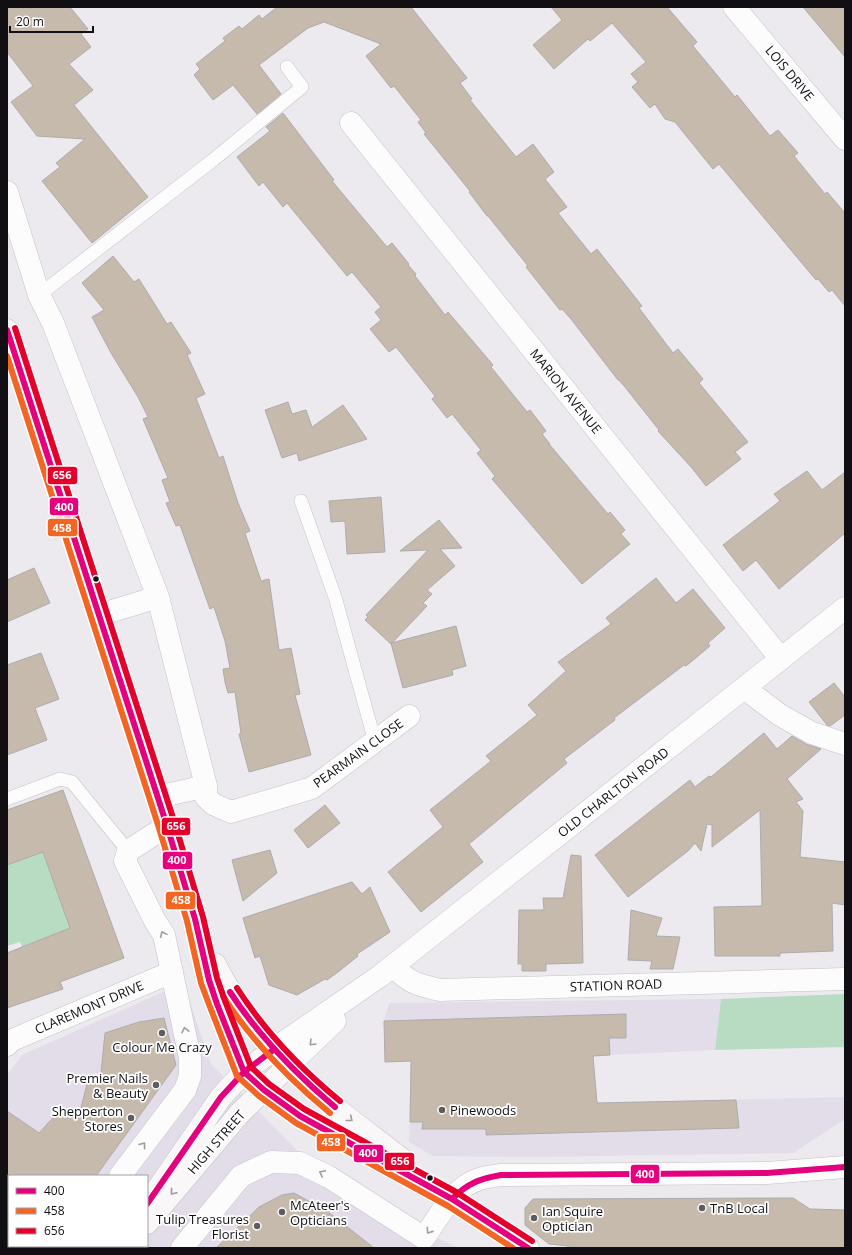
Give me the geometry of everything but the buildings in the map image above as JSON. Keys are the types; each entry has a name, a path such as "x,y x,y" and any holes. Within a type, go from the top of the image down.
{"main road":[{"path":"8,337 158,797 195,919 209,980 244,1072 264,1090 312,1123 452,1199 528,1248"},
{"path":"195,919 221,978 231,994 289,1066 319,1094 452,1199"},
{"name":"HIGH STREET","path":"148,1203 214,1107 244,1072 274,1049"},
{"name":"HIGH STREET","path":"148,1222 240,1113 289,1066"}],"street":[{"name":"LOIS DRIVE","path":"734,7 845,139"},
{"name":"MARION AVENUE","path":"351,123 781,659"},
{"path":"7,192 39,296 53,323 158,597 206,786 158,797"},
{"path":"99,615 158,597"},
{"name":"OLD CHARLTON ROAD","path":"274,1049 387,971 845,608"},
{"path":"744,688 780,715 812,733 845,744"},
{"name":"PEARMAIN CLOSE","path":"206,786 206,797 213,804 231,812 312,788 409,716"},
{"path":"121,1175 184,1090 190,1076 190,1058 164,935 155,921 125,861 128,851 167,826"},
{"name":"OLD CHARLTON ROAD","path":"289,1066 387,971"},
{"name":"STATION ROAD","path":"387,971 402,975 418,985 440,990 845,979"},
{"name":"CLAREMONT DRIVE","path":"7,1045 10,1041 172,972"},
{"path":"182,1248 241,1176 271,1162 300,1163 329,1177 424,1238 452,1199 463,1188 478,1179 501,1174 767,1173 845,1167"}],"lane":[{"path":"39,296 213,160 302,87 287,67"},
{"path":"301,501 335,597 375,742"},
{"path":"7,799 60,779 72,782 128,851"}],"shaded area":[{"path":"183,983 211,1064 298,1151 418,1228 458,1248 7,1248 7,1075 22,1055"},
{"path":"721,999 715,1050 573,1058 385,1062 384,1021 389,1003"},
{"path":"596,1092 598,1103 845,1097 845,1119 793,1153 531,1157 433,1156 409,1142 411,1098 485,1094"}],"green space":[{"path":"39,840 73,936 44,938 22,947 20,942 7,946 7,865"},
{"path":"845,994 845,1047 715,1050 721,999"}],"transit line":[{"name":"656","path":"15,328 175,824 203,917 217,978 251,1067 269,1084 304,1109 456,1192 532,1241"},
{"name":"400","path":"7,330 167,826 195,919 209,980 244,1072 264,1090 300,1116 452,1199 528,1248"},
{"name":"458","path":"7,356 159,828 187,921 201,983 237,1076 259,1096 296,1123 448,1206 513,1248"},
{"name":"656","path":"237,988 271,1034 311,1076 340,1101"},
{"name":"400","path":"230,992 265,1039 306,1081 335,1107"},
{"name":"458","path":"223,996 246,1028 272,1059 300,1087 330,1113"},
{"name":"400","path":"148,1203 221,1097 244,1072 273,1050"},
{"name":"400","path":"452,1199 474,1182 501,1175 767,1173 845,1167"}],"place":[{"name":"Colour Me Crazy","path":"162,1033"},
{"name":"Premier Nails & Beauty","path":"156,1085"},
{"name":"Pinewoods","path":"442,1110"},
{"name":"Shepperton Stores","path":"131,1118"},
{"name":"TnB Local","path":"702,1208"},
{"name":"McAteer's Opticians","path":"282,1212"},
{"name":"Ian Squire Optician","path":"534,1218"},
{"name":"Tulip Treasures Florist","path":"257,1226"}]}
